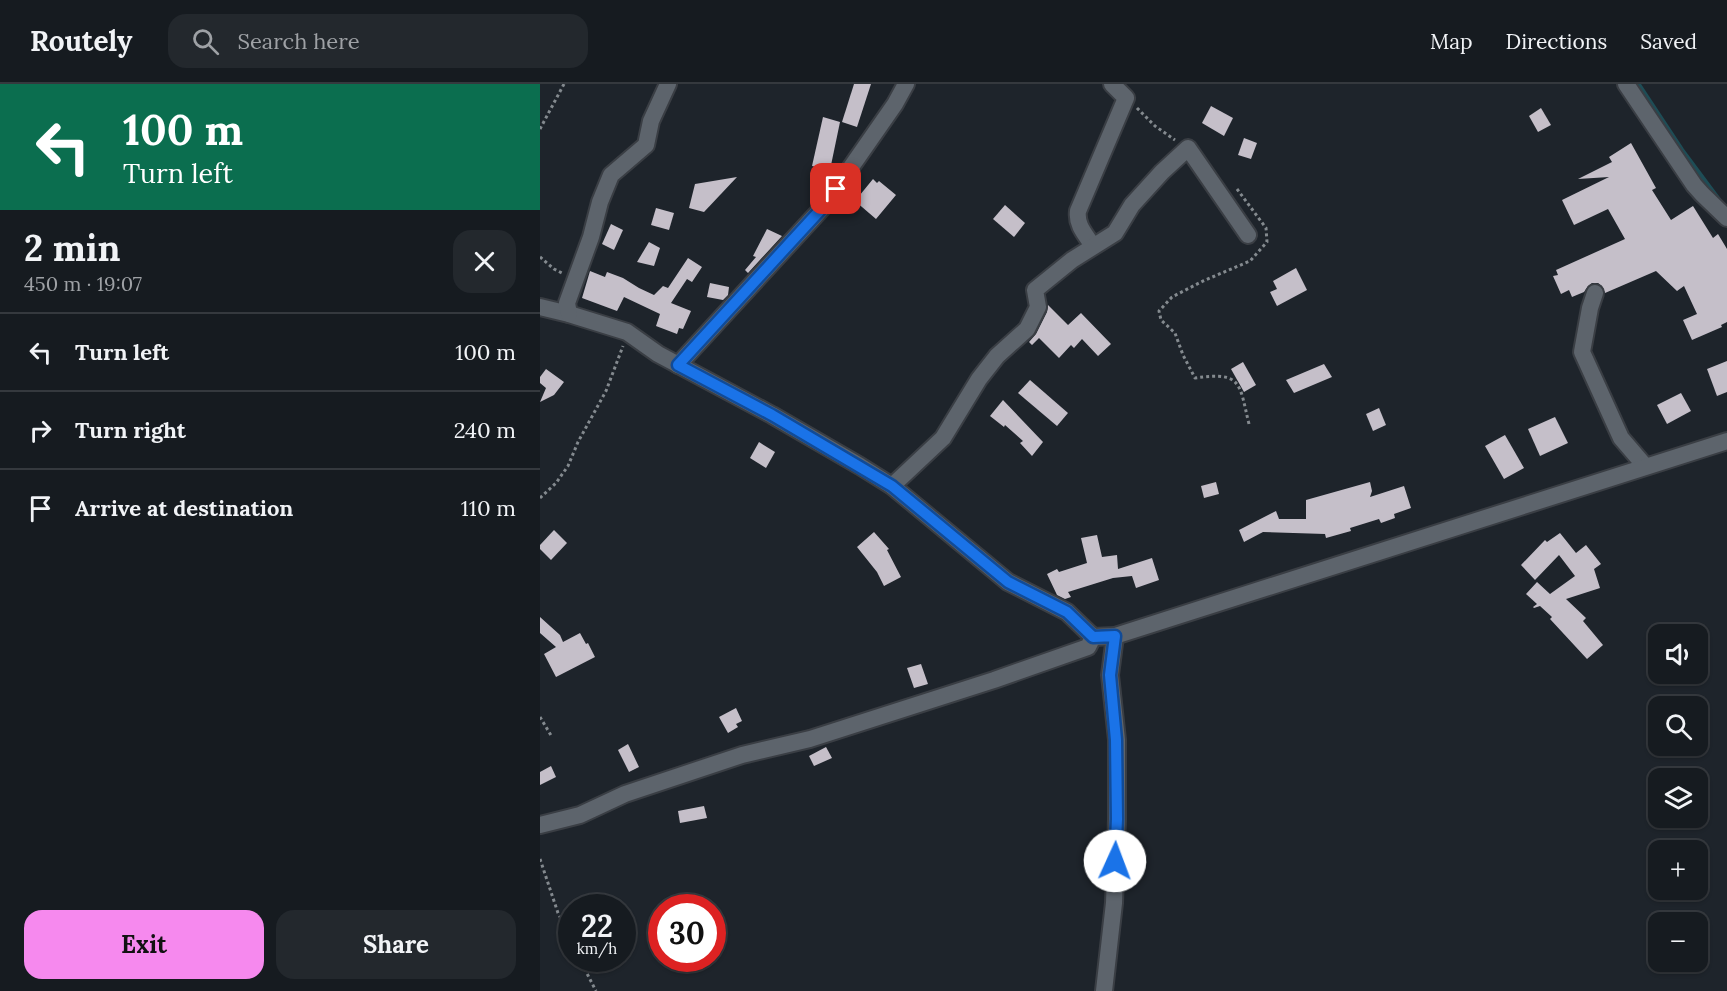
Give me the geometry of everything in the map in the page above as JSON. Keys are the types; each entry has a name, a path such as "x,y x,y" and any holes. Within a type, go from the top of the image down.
{"street":[{"path":"569,314 567,303 611,175 646,145 651,121 668,84"},
{"path":"678,365 824,206 895,104 906,84"},
{"path":"1093,246 1078,225 1077,218 1126,98 1112,84"},
{"path":"1626,84 1701,194 1727,218"},
{"path":"892,486 944,438 979,379 997,356 1027,329 1038,307 1035,290 1072,260 1115,233 1132,205 1188,148 1248,235"},
{"path":"1595,293 1582,352 1621,438 1645,466"},
{"path":"540,307 627,332 658,354 772,415 892,486 1008,582 1067,612 1093,637 1115,636 1727,441"},
{"path":"1104,991 1114,903 1117,819 1116,740 1110,675 1115,636"},
{"path":"540,825 580,814 625,794 742,755 810,739 994,680 1088,647 1093,637"}],"path":[{"path":"540,129 564,84"},
{"path":"1126,98 1155,126 1188,148"},
{"path":"1236,187 1266,228 1267,242 1250,261 1172,297 1160,311 1161,320 1175,333 1195,378 1228,376 1239,386 1249,424"},
{"path":"540,257 554,269 576,280"},
{"path":"540,498 556,483 568,466 578,442 606,391 627,332"},
{"path":"540,717 552,737"},
{"path":"540,859 558,914"},
{"path":"586,972 596,991"}],"building":[{"path":"854,84 871,84 857,127 842,122"},
{"path":"1211,106 1233,118 1224,136 1202,123"},
{"path":"1541,108 1551,125 1538,132 1529,116"},
{"path":"823,117 840,122 830,170 812,166"},
{"path":"1244,138 1257,143 1251,159 1238,155"},
{"path":"1631,143 1656,188 1652,190 1671,220 1693,206 1713,238 1718,234 1727,249 1727,322 1721,325 1722,327 1692,340 1683,320 1697,314 1684,286 1677,291 1656,271 1605,293 1602,286 1592,283 1584,292 1572,297 1569,290 1561,294 1553,276 1558,275 1556,270 1625,239 1608,209 1574,225 1562,200 1609,177 1578,179 1612,162 1609,157"},
{"path":"737,177 704,212 689,208 695,184"},
{"path":"873,179 896,195 876,219 855,201"},
{"path":"1005,205 1025,223 1014,237 993,219"},
{"path":"656,208 674,213 669,230 651,225"},
{"path":"611,224 623,230 614,250 602,244"},
{"path":"767,229 782,236 748,273 745,270 756,257 753,256"},
{"path":"649,242 660,248 654,266 637,262"},
{"path":"688,258 702,267 692,282 687,279 671,303 691,311 683,329 679,328 677,334 656,326 660,314 624,297 617,311 582,298 590,271 605,277 607,272 623,278 654,295 663,286 668,288"},
{"path":"1296,268 1307,290 1277,306 1270,292 1277,289 1273,281"},
{"path":"710,283 729,287 728,295 723,300 707,297"},
{"path":"1048,305 1068,325 1081,313 1111,344 1098,356 1082,339 1074,348 1071,345 1059,358 1039,338 1032,345 1029,342 1036,334"},
{"path":"1727,361 1727,392 1717,396 1707,369"},
{"path":"1243,362 1256,385 1244,392 1231,369"},
{"path":"1324,364 1332,377 1294,393 1286,380"},
{"path":"546,369 564,382 554,395 540,402 546,388 540,383 540,377"},
{"path":"1030,380 1068,413 1057,426 1018,393"},
{"path":"1681,393 1691,411 1667,424 1657,405"},
{"path":"1003,400 1043,442 1032,456 1020,443 1023,441 1005,425 1004,427 990,416"},
{"path":"1379,408 1386,425 1373,431 1366,414"},
{"path":"1555,417 1568,443 1540,456 1528,429"},
{"path":"1505,435 1524,468 1504,479 1485,446"},
{"path":"759,442 775,452 766,468 750,458"},
{"path":"1216,482 1219,494 1204,498 1201,486"},
{"path":"1370,482 1372,491 1370,497 1404,486 1411,508 1394,514 1395,518 1381,523 1379,519 1350,528 1351,531 1326,538 1325,534 1263,532 1244,542 1239,530 1276,511 1279,519 1306,519 1306,500"},
{"path":"554,530 567,543 551,560 540,549 540,545"},
{"path":"874,532 889,549 887,550 901,577 884,586 877,572 857,547"},
{"path":"1560,533 1576,553 1586,545 1601,564 1594,569 1600,588 1566,599 1586,618 1583,621 1603,645 1587,659 1550,619 1552,617 1540,606 1533,607 1537,604 1526,594 1537,582 1550,594 1575,576 1559,555 1535,580 1521,565 1545,540 1547,542"},
{"path":"1097,535 1102,557 1117,555 1118,569 1152,558 1159,580 1136,588 1132,576 1113,578 1068,592 1071,597 1065,599 1057,595 1047,574 1057,569 1059,572 1087,563 1081,538"},
{"path":"540,617 560,635 563,642 580,633 595,657 556,677 544,654 556,647 540,633"},
{"path":"921,664 928,684 914,688 907,668"},
{"path":"736,708 742,721 736,724 738,727 728,733 719,717"},
{"path":"628,744 639,767 629,772 618,750"},
{"path":"826,747 832,758 814,766 809,756"},
{"path":"551,766 556,777 540,785 540,772"},
{"path":"704,806 707,818 680,823 678,811"}],"waterway":[{"path":"1639,85 1682,150 1720,201"}],"route":[{"path":"836,189 824,206 678,365 772,415 892,486 1008,582 1067,612 1093,637 1115,636 1110,675 1116,740 1115,861"}]}
